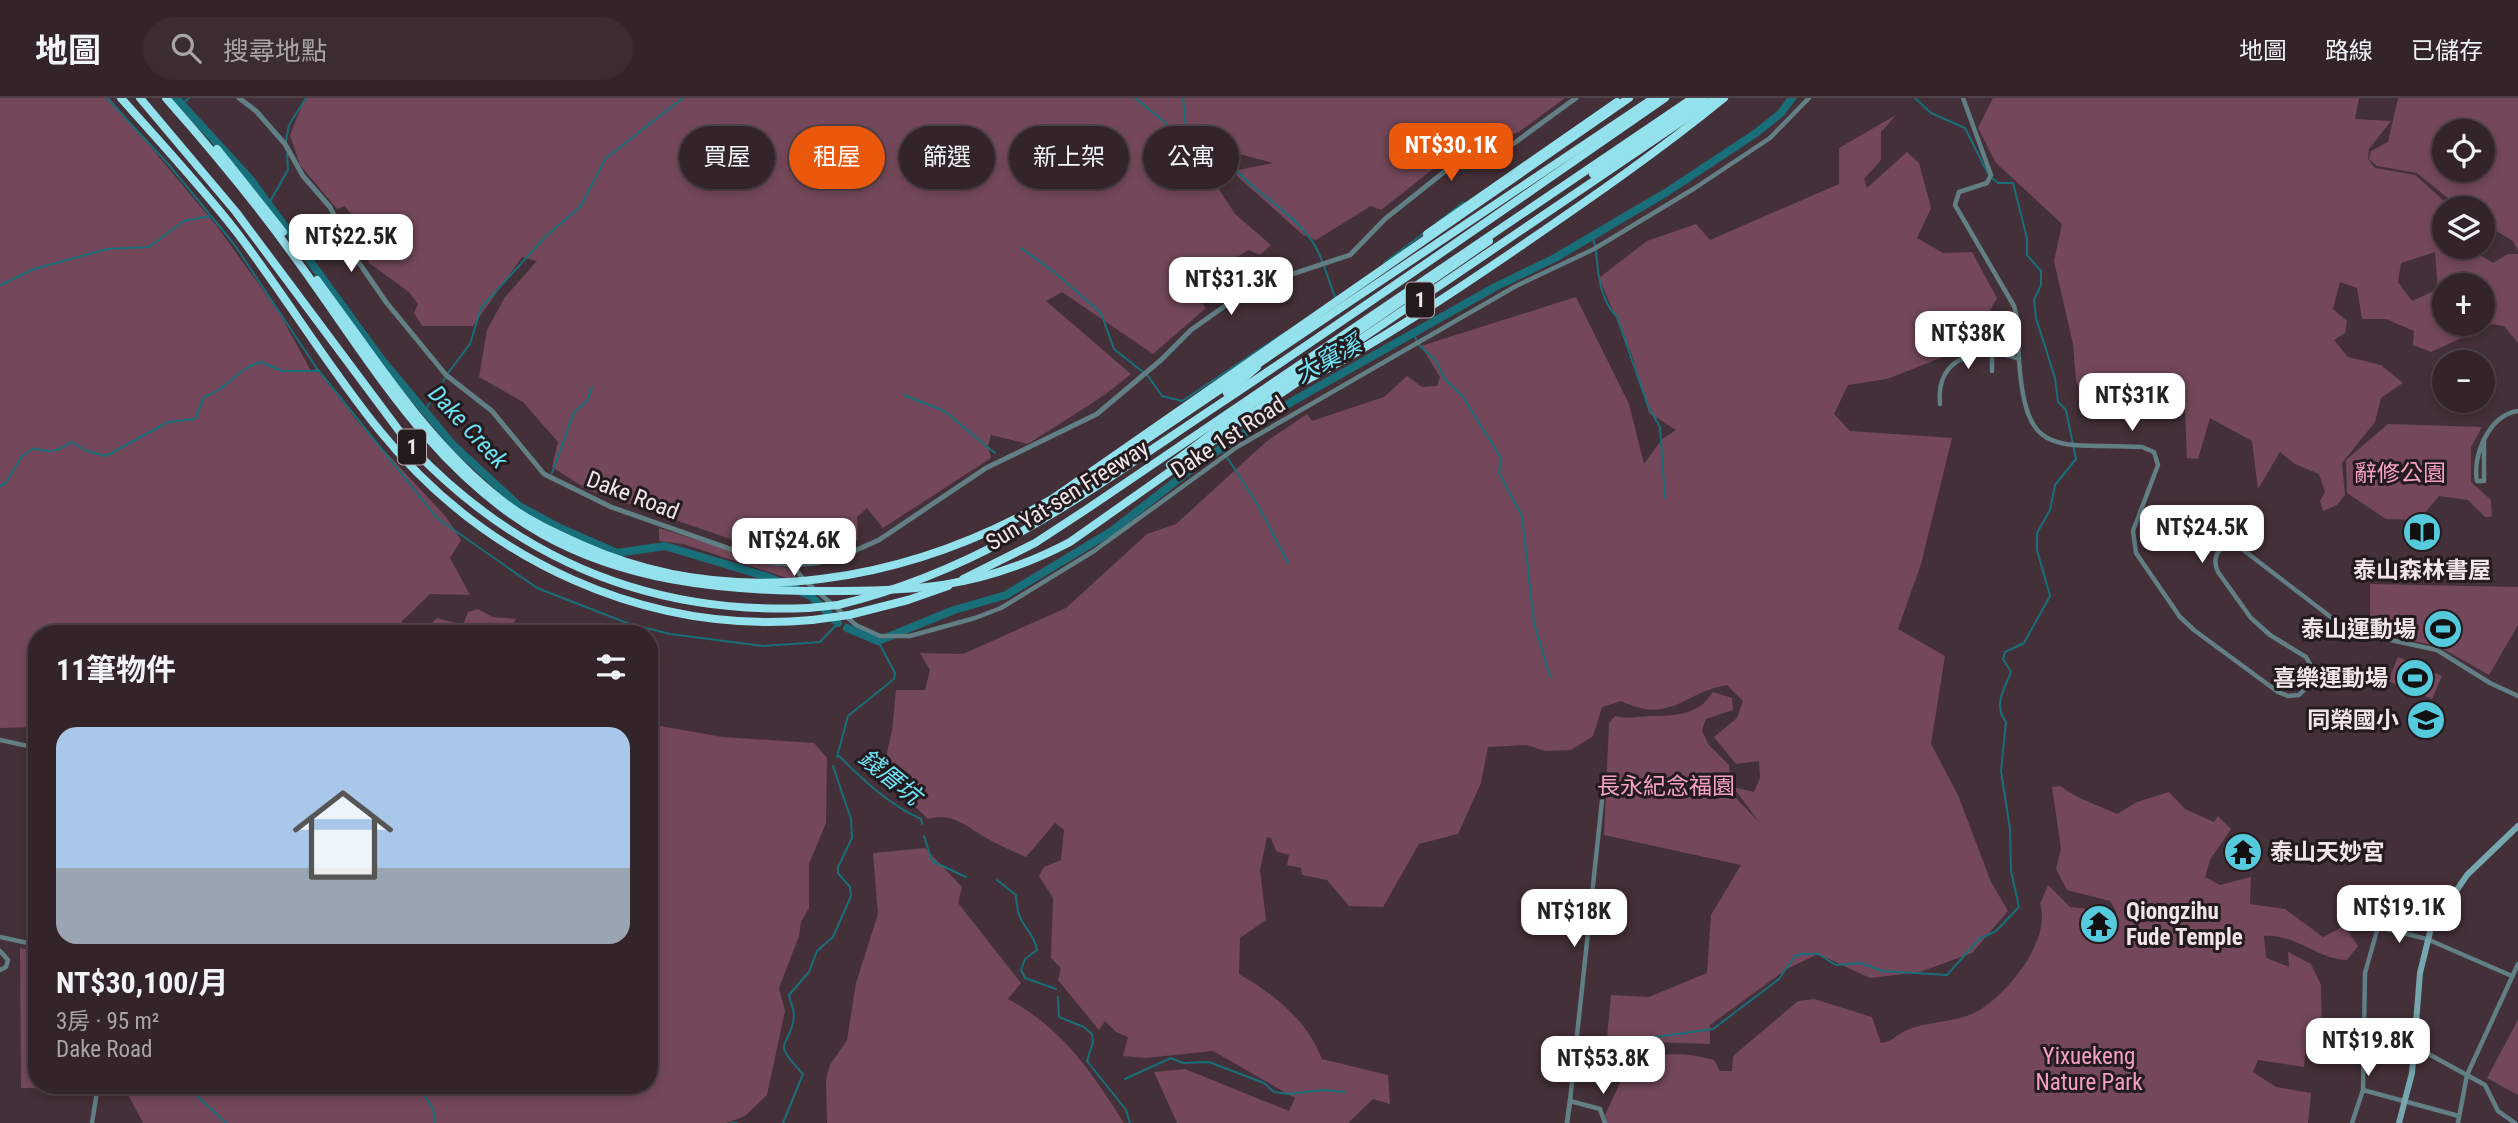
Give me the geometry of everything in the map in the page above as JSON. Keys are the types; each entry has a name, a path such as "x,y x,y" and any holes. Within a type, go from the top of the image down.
{"highway":[{"name":"Sun Yat-sen Freeway","path":"121,98 234,230 380,432 456,509 502,542 557,573 647,607 724,620 812,620 849,615 908,600 992,566 1035,543 1693,98"},
{"name":"Sun Yat-sen Freeway","path":"140,98 236,212 412,448 485,514 563,561 649,593 733,607 808,608 838,605 911,584 1000,545 1040,523 1665,98"},
{"name":"1","path":"166,98 266,217 404,411 446,458 510,513 543,535 661,579 743,590 867,591 973,582 1033,562 1070,542 1716,98"},
{"name":"1","path":"172,98 270,214 409,408 442,448 502,501 545,529 644,568 725,582 786,583 832,579 892,567 957,546 1007,524 1071,487 1629,98"},
{"path":"1186,426 1342,294 1521,166 1623,98"},
{"path":"1071,487 1127,453 1654,98"},
{"path":"1124,503 1180,456 1322,356 1704,98"},
{"path":"1163,457 1388,335 1656,152 1724,98"},
{"path":"1479,249 1530,210"}],"main road":[{"path":"2399,1123 2414,1046 2418,986 2427,939 2437,919 2467,875 2518,826"}],"street":[{"name":"Dake Road","path":"239,98 256,111 285,144 303,176 330,207 376,288 443,371 492,411 551,480 611,507 684,533 768,562 793,565 829,560 879,540 986,468 1097,414 1161,360 1191,330 1248,290 1343,258 1356,250 1385,219 1444,172 1465,161 1513,144 1576,98"},
{"name":"Dake 1st Road","path":"793,565 803,579 867,632 887,636 910,636 975,618 1020,597 1117,536 1237,447 1516,286 1594,248 1695,188 1770,138 1809,98"},
{"path":"1963,98 1990,177 1987,183 1959,192 1955,205 2014,306 2019,325 2024,405 2031,424 2041,435 2060,442 2142,447 2154,452 2158,465 2134,525 2132,541 2136,553 2180,617 2209,642 2283,695 2293,696 2303,691 2313,677 2312,665 2306,657 2270,635 2251,618 2218,572 2214,562 2216,554 2228,545 2242,549 2349,631 2437,650 2490,683 2518,696"},
{"path":"1940,404 1938,387 1946,373 1969,355 1984,351 2020,359"},
{"path":"1992,354 1992,371"},
{"path":"2484,441 2484,481 2477,481 2476,460 2484,441 2497,423 2518,411"},
{"path":"0,740 28,746"},
{"path":"1567,1123 1601,801"},
{"path":"2352,1123 2365,1082 2365,973 2378,927 2427,939 2512,976"},
{"path":"0,937 28,943"},
{"path":"0,951 8,960 0,970"},
{"path":"2458,1123 2467,1075 2518,964"},
{"path":"2366,1044 2414,1046 2485,1085 2498,1111 2515,1123"},
{"path":"2362,1090 2459,1116"},
{"path":"92,1123 97,1094"},
{"path":"1570,1101 1600,1108 1605,1123"}],"green space":[{"path":"0,98 109,98 216,225 279,312 312,373 316,368 359,423 446,517 461,540 450,558 470,595 430,594 402,621 402,625 28,625 28,727 0,728"},
{"path":"305,98 1565,98 1519,132 1442,162 1381,210 1371,206 1316,240 1303,235 1239,178 1239,170 1273,163 1239,154 1239,126 1143,126 1143,189 1219,189 1235,214 1271,245 1260,255 1249,250 1228,262 1244,281 1222,297 1208,286 1197,296 1206,308 1153,354 1062,292 1046,301 1131,374 1028,444 991,435 988,446 991,458 883,528 867,508 857,517 858,540 818,557 774,554 588,490 552,467 558,442 523,402 479,377 487,330 505,297 537,261 522,257 473,326 422,326 414,313 418,304 409,292 369,263 357,244 357,224 345,206 337,209 300,165 290,135"},
{"path":"1993,98 2359,98 2355,119 2391,121 2369,149 2368,159 2375,168 2415,175 2439,196 2432,196 2432,253 2401,263 2398,282 2412,301 2432,292 2432,336 2466,336 2431,352 2413,345 2414,331 2386,319 2362,319 2357,288 2340,282 2333,309 2347,321 2345,333 2334,340 2348,357 2381,365 2403,383 2381,398 2375,422 2342,463 2345,495 2337,505 2323,511 2320,501 2325,492 2319,474 2295,464 2280,452 2258,489 2252,441 2210,418 2198,459 2187,458 2185,410 2137,386 2088,404 2076,381 2073,344 2054,261 2062,224 1996,163 1978,128"},
{"path":"2398,98 2518,98 2518,251 2513,241 2495,230 2495,196 2445,196 2417,173 2377,166 2369,159 2371,151 2388,142"},
{"name":"長永紀念福園","path":"1896,115 1881,132 1881,160 1864,179 1867,188 1907,152 1919,163 1931,208 1917,238 1943,253 1972,252 1997,298 1986,318 1984,341 1887,379 1848,385 1834,414 1850,431 1952,438 1921,564 1898,629 1945,656 1931,744 1958,795 1991,882 2008,911 1972,953 1920,972 1870,978 1818,954 1787,969 1710,1025 1710,1044 1650,1042 1590,1060 1589,1042 1607,1037 1611,995 1649,997 1707,973 1711,915 1741,865 1604,835 1609,723 1615,716 1632,718 1685,713 1700,706 1713,692 1732,698 1733,710 1706,719 1702,730 1708,744 1729,765 1731,793 1760,823 1733,787 1754,792 1760,778 1759,761 1736,764 1714,737 1737,718 1743,701 1727,685 1677,705 1653,710 1621,701 1602,707 1593,736 1571,750 1545,751 1527,745 1488,747 1481,783 1458,834 1419,844 1383,907 1349,906 1327,880 1302,875 1301,868 1287,865 1289,855 1276,851 1271,838 1267,837 1260,870 1266,920 1240,938 1239,974 1288,1009 1308,1032 1322,1059 1388,1075 1390,1104 1373,1099 1348,1123 1177,1123 1154,1072 1185,1069 1289,1111 1295,1098 1213,1051 1145,1058 1123,1056 1128,1037 1116,1032 1105,1021 1099,1030 1058,980 1061,968 1051,958 1053,898 1039,876 1044,867 1061,860 1064,830 1055,823 1026,857 953,819 928,819 905,797 884,765 892,731 896,690 925,690 930,670 920,653 963,654 1066,608 1147,534 1176,524 1267,441 1307,414 1312,421 1384,397 1407,376 1422,387 1437,386 1440,377 1421,346 1576,297 1629,404 1644,464 1662,439 1676,430 1649,413 1632,355 1599,278 1647,241 1696,224 1710,240 1839,184 1839,148"},
{"path":"2508,254 2518,254 2518,343 2504,326 2495,324 2495,273 2437,273 2436,259 2486,259 2493,263"},
{"name":"辭修公園","path":"2388,424 2482,427 2471,447 2471,482 2491,500 2492,517 2485,517 2468,500 2439,496 2419,520 2386,519 2347,493 2346,460"},
{"path":"659,528 789,569 796,578 787,578 683,544 659,541"},
{"name":"泰山運動場","path":"2370,584 2518,587 2518,625 2489,675 2438,646 2370,633"},
{"path":"478,609 493,617 516,619 512,625 463,625 468,612"},
{"path":"437,618 463,625 430,625"},
{"name":"喜樂運動場","path":"2398,657 2442,676 2432,699 2388,681"},
{"path":"658,726 722,737 814,743 827,758 826,823 809,864 809,908 801,922 799,936 779,988 785,1011 767,1095 745,1116 727,1123 143,1123 128,1094 658,1094"},
{"name":"Yixuekeng Nature Park","path":"2060,786 2117,814 2137,802 2169,792 2185,809 2214,822 2218,816 2231,829 2210,860 2205,877 2220,885 2251,877 2250,904 2285,909 2323,937 2344,926 2358,946 2347,960 2336,959 2286,938 2264,936 2266,958 2289,967 2288,952 2311,964 2321,985 2322,1040 2306,1044 2304,1067 2258,1060 2253,1072 2276,1087 2311,1093 2308,1123 1607,1123 1605,1115 1621,1081 1595,1079 1593,1070 1638,1058 1683,1054 1714,1060 1720,1071 1732,1071 1733,1056 1798,1001 1814,999 1872,1017 1881,1043 1913,1028 1974,1013 2000,994 2024,966 2039,934 2042,918 2040,904 2048,885 2070,907 2098,910 2093,930 2103,942 2108,941 2116,911 2110,901 2067,890 2056,869 2061,849 2052,787"},
{"path":"925,848 962,887 958,903 1021,983 1008,999 1045,1024 1060,1038 1100,1086 1124,1123 827,1123 826,1079 830,1065 847,1040 856,983 878,914 873,853"},
{"path":"20,948 28,949 28,1088 21,1088"},
{"path":"2518,1020 2518,1095 2487,1078"}],"waterway":[{"path":"107,98 169,165 234,244 318,370"},
{"name":"Dake Creek","path":"176,98 251,180 382,360 454,446 519,506 560,528 617,553 665,546 768,577 811,596 838,623"},
{"path":"182,104 189,98"},
{"path":"286,141 289,125 306,98"},
{"path":"448,373 470,344 481,308 546,236 580,207 606,158 683,98"},
{"path":"1135,98 1169,126"},
{"path":"1183,98 1183,137 1218,146 1242,176 1298,224 1316,247 1322,261"},
{"name":"大窠溪","path":"847,628 878,641 954,610 1006,595 1112,531 1199,463 1293,401 1495,287 1555,258 1667,192 1756,133 1781,113 1792,98"},
{"path":"1915,98 1931,113 1965,128 1988,174"},
{"path":"268,205 288,170 287,154"},
{"path":"1649,1038 1713,1029 1779,979 1795,956 1802,954 1818,954 1836,965 1861,963 1882,971 1947,975 1979,939 1996,931 2019,907 2011,871 2010,829 2001,771 2006,722 2000,710 2000,703 2011,672 2003,659 2005,652 2024,643 2050,596 2037,550 2037,533 2050,510 2055,485 2076,459 2066,410 2058,402 2055,378 2036,318 2034,300 2041,285 2041,271 2027,255 2027,238 2013,183 1998,183 1992,178"},
{"path":"1437,223 1464,202"},
{"path":"0,285 34,269 107,249 149,247 184,221 210,216"},
{"path":"1384,263 1424,233"},
{"path":"1592,236 1595,245"},
{"path":"1021,248 1053,271 1101,313 1114,349 1148,376 1162,396 1182,401 1286,332"},
{"path":"1596,251 1603,295 1617,317 1648,406 1660,427 1665,498"},
{"path":"1324,266 1335,297"},
{"path":"1413,333 1419,345 1436,361 1445,379 1463,397 1501,458 1499,473 1522,516 1534,623 1550,677"},
{"path":"0,486 6,483 22,456 34,448 53,451 71,442 87,451 106,456 168,422 195,419 204,397 252,365 261,362 282,371 319,371 437,518 537,588 635,625"},
{"path":"425,411 445,378"},
{"path":"552,473 574,412 587,401 592,387"},
{"path":"904,395 944,411 995,453"},
{"path":"1221,448 1258,505 1288,563"},
{"path":"658,631 763,646 820,642 838,623"},
{"path":"837,757 848,716 894,679 895,673 878,641"},
{"name":"錢厝坑","path":"838,755 887,799 921,819 922,824"},
{"path":"783,1123 803,1074 784,1049 794,1016 789,995 809,972 817,951 833,937 851,896 850,887 838,873 838,867 852,838 851,819 833,766"},
{"name":"錢厝坑","path":"924,836 932,861 966,877"},
{"name":"錢厝坑","path":"997,880 1016,895 1019,914 1035,943 1037,950 1025,959 1021,970 1025,978 1056,989"},
{"name":"錢厝坑","path":"1058,997 1059,1017 1084,1027 1092,1034 1093,1042 1087,1061 1126,1110 1130,1123"},
{"path":"1125,1079 1171,1058 1183,1063 1209,1062 1264,1083 1274,1092 1345,1092"},
{"path":"195,1094 226,1123"},
{"path":"424,1094 433,1109 435,1123"},
{"path":"732,1123 737,1123"}],"place":[{"name":"泰山森林書屋","path":"2422,532"},
{"name":"泰山運動場","path":"2443,629"},
{"name":"喜樂運動場","path":"2415,678"},
{"name":"同榮國小","path":"2426,720"},
{"name":"泰山天妙宮","path":"2243,852"},
{"name":"Qiongzihu Fude Temple","path":"2099,924"}]}
